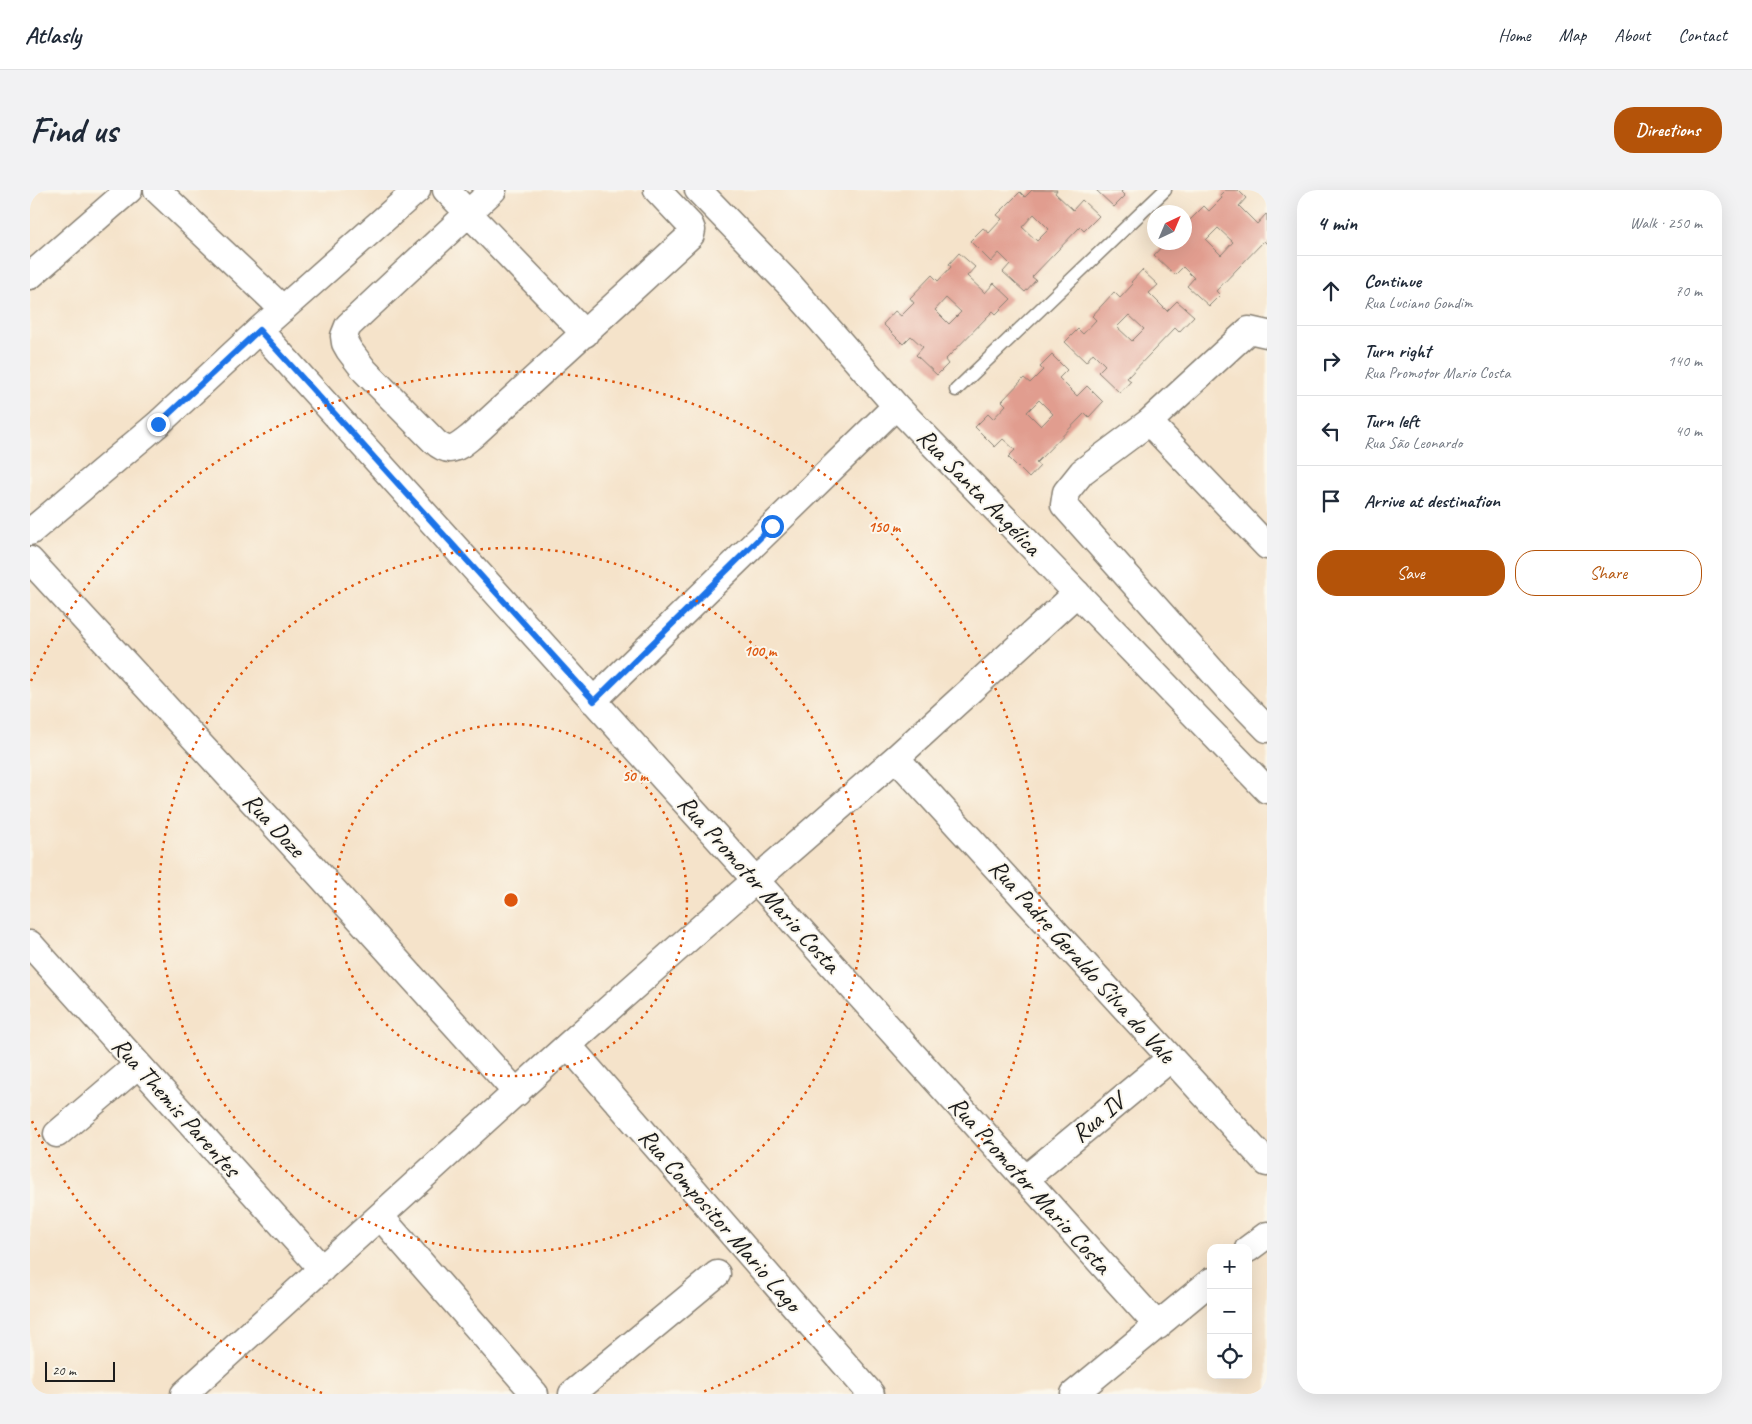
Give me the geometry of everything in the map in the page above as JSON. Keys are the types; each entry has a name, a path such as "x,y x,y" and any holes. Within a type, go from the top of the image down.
{"street":[{"path":"30,276 129,190"},
{"path":"157,190 284,309"},
{"path":"446,190 585,334"},
{"path":"493,190 345,330 345,343 365,371 440,447 446,449 453,449 472,436 585,334 692,233 690,225 657,190"},
{"name":"Rua Santa Angélica","path":"698,190 790,285 896,406 1267,790"},
{"path":"30,532 158,424 413,191"},
{"name":"Rua Promotor Mario Costa","path":"259,330 1158,1326"},
{"path":"1267,334 1249,330 1149,422 1082,472 1066,492 1064,505 1229,690 1267,729"},
{"path":"594,701 896,406"},
{"path":"1149,422 1267,546"},
{"name":"Rua Doze","path":"30,560 290,842 517,1093"},
{"path":"190,1392 322,1269 568,1046 896,758 1077,593"},
{"name":"Rua Padre Geraldo Silva do Vale","path":"896,758 1267,1163"},
{"name":"Rua Themis Parentes","path":"30,944 322,1269"},
{"name":"Rua Compositor Mario Lago","path":"568,1046 871,1394"},
{"name":"Rua IV","path":"1025,1179 1171,1058"},
{"path":"57,1134 138,1064"},
{"path":"380,1216 535,1394"},
{"path":"1252,1247 1267,1235"},
{"path":"572,1394 717,1274"},
{"path":"1074,1394 1207,1284"}],"lane":[{"path":"956,390 1165,190"}],"building":[{"path":"1032,190 1057,190 1055,193 1073,210 1082,200 1099,216 1084,231 1080,227 1032,277 1036,280 1025,292 1003,272 1010,264 999,253 991,262 970,241 983,228 989,233 1002,219 997,215 1020,192 1025,197","holes":["1034,214 1049,229 1037,241 1022,227"]},
{"path":"1096,190 1123,190 1121,192 1125,196 1114,207"},
{"path":"1225,190 1238,190 1246,198 1239,206 1257,224 1267,215 1267,244 1264,241 1216,291 1220,295 1209,306 1187,286 1194,278 1183,267 1175,275 1154,255 1159,250 1192,250 1192,218 1204,206 1209,211 1222,198 1220,195","holes":["1218,228 1233,242 1221,255 1206,240"]},
{"path":"959,253 975,267 967,276 985,293 994,283 1011,299 996,314 993,311 945,360 948,364 937,375 916,355 923,347 911,336 903,344 883,324 895,311 901,316 914,303 910,298 932,275 938,281 951,267 949,264","holes":["946,298 961,312 949,324 935,310"]},
{"path":"1142,270 1158,285 1149,293 1167,311 1177,301 1194,316 1179,332 1175,328 1127,378 1131,381 1120,393 1098,372 1105,365 1093,353 1086,362 1065,342 1078,329 1083,334 1096,320 1092,316 1114,292 1120,298 1133,284 1131,282","holes":["1129,315 1144,329 1132,341 1117,327"]},
{"path":"1052,355 1067,370 1059,378 1077,396 1087,386 1103,402 1089,417 1085,413 1036,463 1040,466 1029,478 1008,457 1015,450 1003,439 995,447 975,427 988,414 993,419 1006,405 1002,401 1024,378 1030,383 1043,370 1040,367","holes":["1039,400 1053,414 1041,426 1027,412"]}],"route":[{"path":"158,424 259,330 594,701 772,526"}]}
